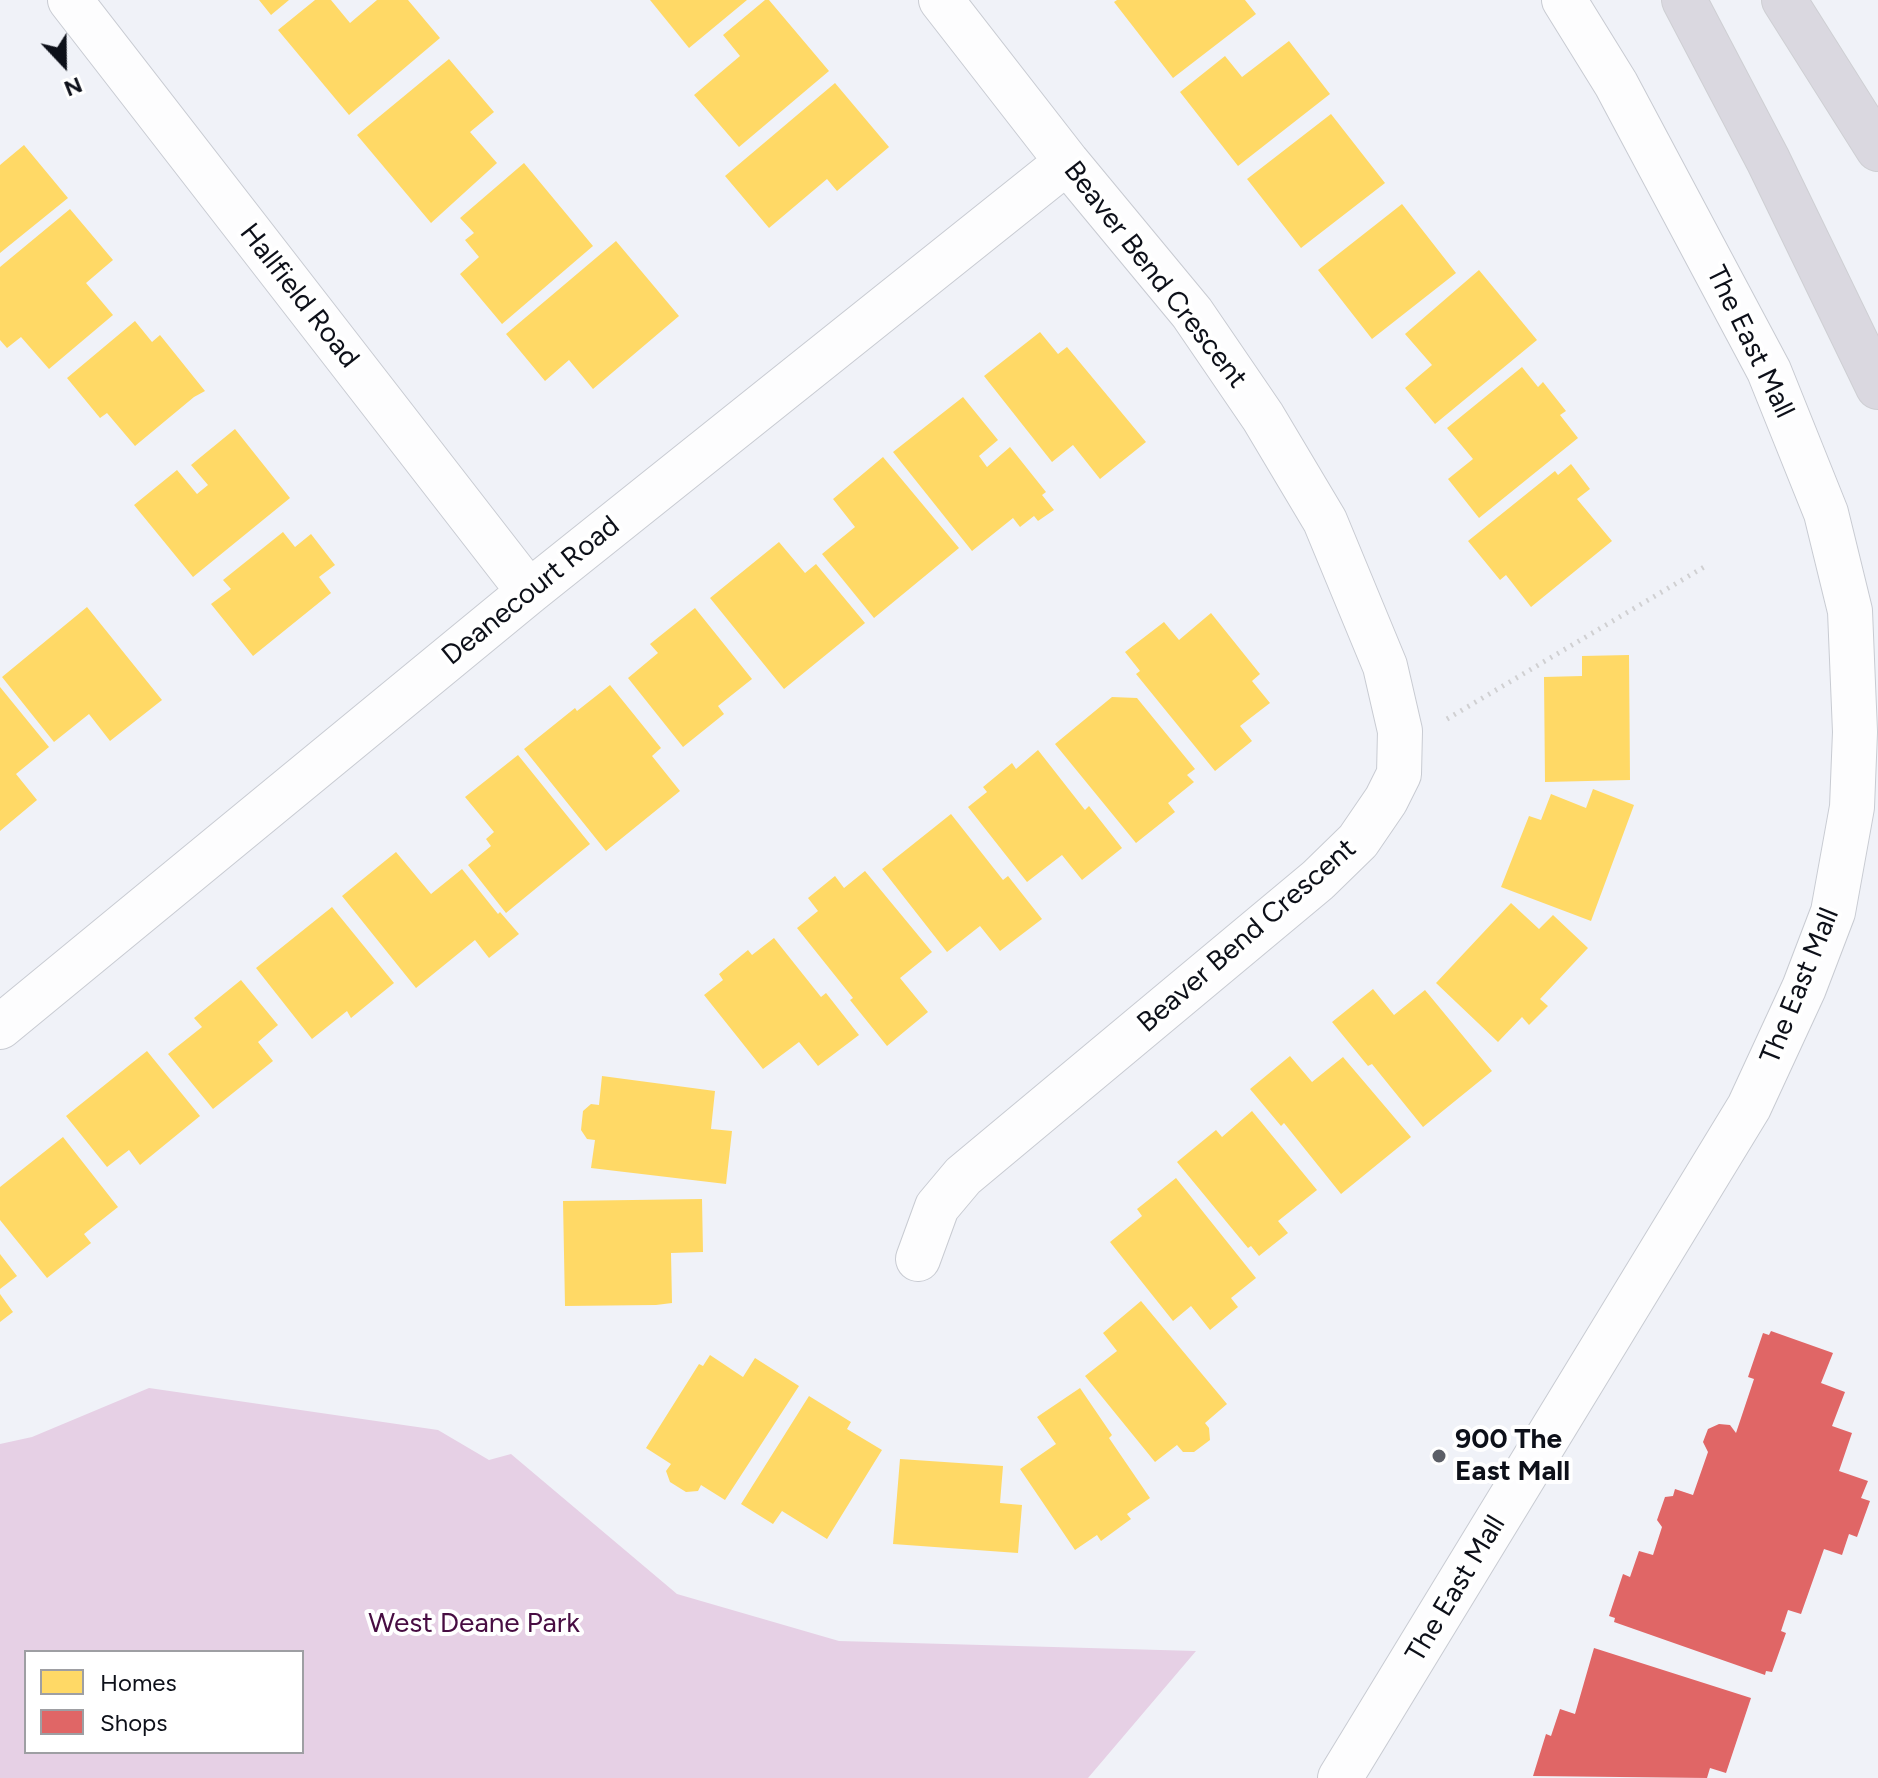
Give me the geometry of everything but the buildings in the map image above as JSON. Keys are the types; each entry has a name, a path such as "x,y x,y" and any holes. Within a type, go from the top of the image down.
{"highway":[{"path":"1684,0 1768,160 1878,387"},
{"path":"1784,0 1878,149"}],"street":[{"name":"Hallfield Road","path":"70,0 529,592"},
{"name":"Beaver Bend Crescent","path":"918,1259 937,1207 963,1176 1318,880 1358,841 1386,800 1399,774 1400,731 1385,666 1325,521 1263,417 1192,313 1067,162 941,0"},
{"name":"The East Mall","path":"1340,1778 1749,1107 1804,988 1833,912 1852,807 1855,732 1850,611 1826,513 1769,371 1616,84 1564,0"},
{"name":"Deanecourt Road","path":"0,1027 529,592 1067,162"}],"path":[{"path":"1435,726 1704,567"}],"green space":[{"name":"West Deane Park","path":"149,1388 438,1430 489,1460 511,1454 677,1594 839,1641 1196,1651 1088,1778 0,1778 0,1444 32,1437"}],"place":[{"name":"900 The East Mall","path":"1439,1456"}]}
